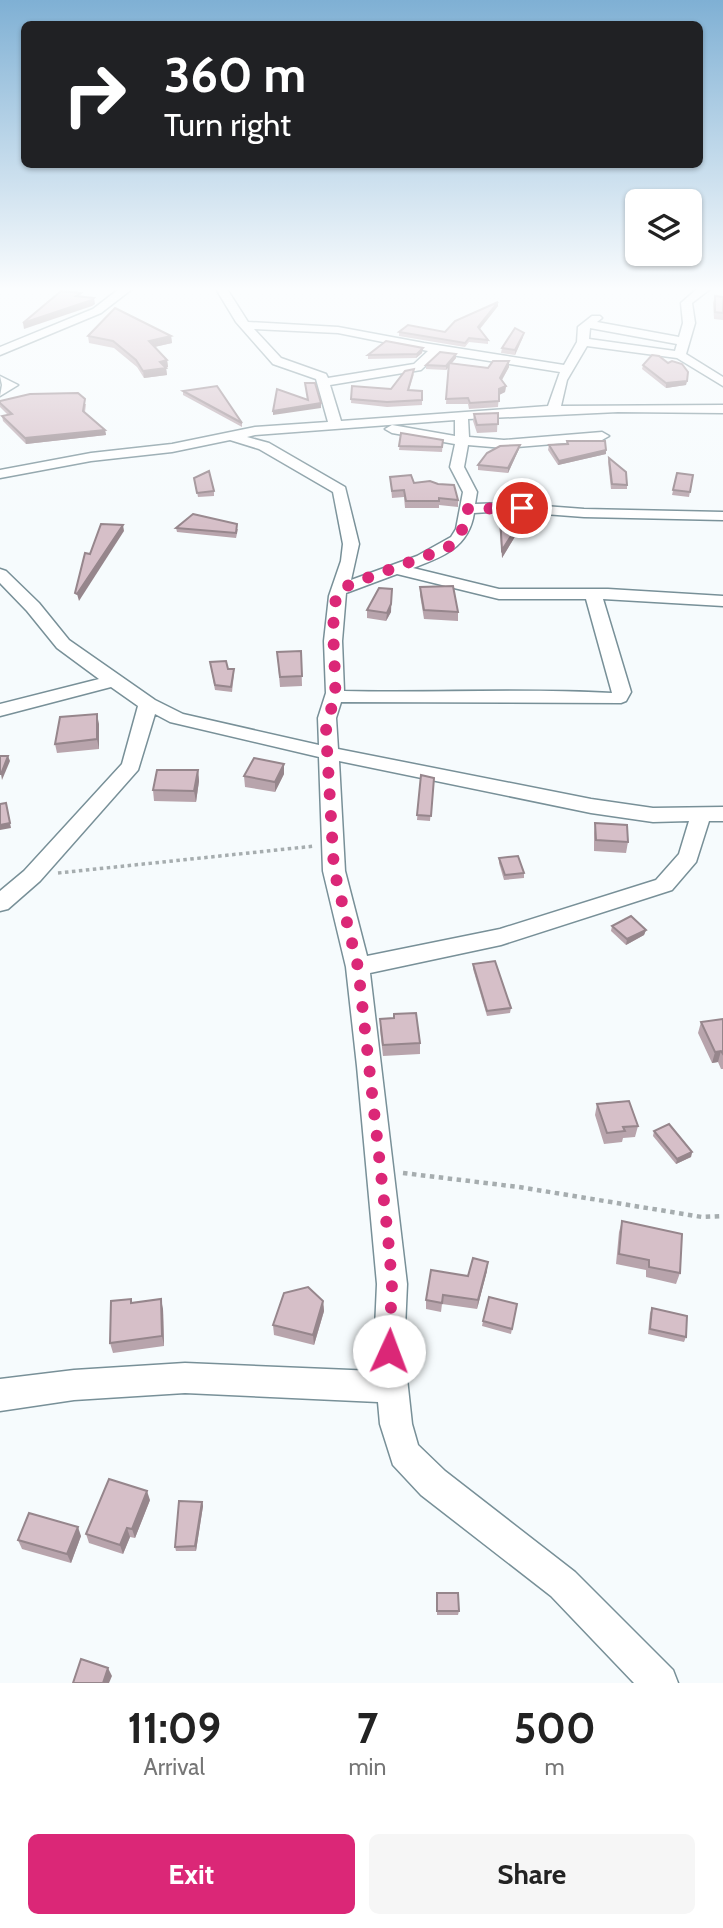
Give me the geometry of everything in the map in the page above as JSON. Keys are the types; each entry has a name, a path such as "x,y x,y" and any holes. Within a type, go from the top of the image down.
{"street":[{"path":"297,368 316,374 325,382 335,424"},
{"path":"325,382 414,368"},
{"path":"553,410 566,369 557,368"},
{"path":"704,368 723,377"},
{"path":"0,380 12,385 0,392"},
{"path":"0,474 91,457 172,448 228,435 335,424 553,410 723,409"},
{"path":"341,589 423,559 457,540 464,529 469,487 458,473 457,467 462,441 461,416"},
{"path":"355,423 462,441 504,444 602,436"},
{"path":"228,435 264,446 340,490 351,544 349,561 337,596 333,641 334,696 327,718 334,870 358,967 392,1284 391,1387 396,1424 404,1454 433,1483 563,1584 660,1683"},
{"path":"468,509 723,516"},
{"path":"396,569 499,594 593,594 723,601"},
{"path":"0,574 33,607 63,644 112,681 148,704 177,718 328,753 591,806 653,815 723,814"},
{"path":"334,696 405,698 542,695 615,699 620,697 622,692 593,594"},
{"path":"0,710 112,681"},
{"path":"0,903 32,876 131,766 148,704"},
{"path":"358,967 501,937 664,884 682,870 691,855 700,816"},
{"path":"0,1395 74,1385 186,1378 391,1387"}],"path":[{"path":"32,876 333,844"},
{"path":"381,1170 519,1187 702,1217 723,1216"}],"building":[{"path":"141,368 166,368 143,371"},
{"path":"449,368 506,368 500,378 506,386 499,389 499,401 470,403 468,398 446,399"},
{"path":"646,368 685,368 688,372 687,381 666,383"},
{"path":"414,369 408,390 422,391 422,400 387,402 351,399 352,386 391,389 405,371"},
{"path":"305,383 315,383 321,403 273,411 277,389 308,400"},
{"path":"217,386 242,423 183,391"},
{"path":"78,393 85,399 83,411 105,430 25,438 2,416 12,414 0,401 30,394"},
{"path":"498,413 498,424 477,425 474,414"},
{"path":"401,433 443,440 442,447 399,446"},
{"path":"567,441 605,441 606,450 559,461 549,445 568,444"},
{"path":"520,445 508,468 478,465 487,453 500,446"},
{"path":"609,458 626,472 627,485 612,484"},
{"path":"209,471 214,491 197,493 194,478"},
{"path":"677,473 693,475 690,492 673,490"},
{"path":"411,475 414,483 430,481 454,485 458,500 439,498 439,501 406,501 404,490 392,491 390,477"},
{"path":"513,509 519,513 520,522 502,550 500,514"},
{"path":"193,514 237,524 236,533 176,528"},
{"path":"101,524 123,525 77,594 75,593 85,553 90,554"},
{"path":"453,586 458,612 424,610 420,587"},
{"path":"379,588 392,589 387,613 367,610"},
{"path":"301,651 302,676 280,677 277,652"},
{"path":"226,661 228,669 234,669 231,687 215,685 210,662"},
{"path":"97,714 97,739 55,744 60,717"},
{"path":"0,756 8,756 1,774 0,774"},
{"path":"254,758 284,764 275,782 244,776"},
{"path":"157,770 198,770 194,791 153,790"},
{"path":"421,775 434,778 431,816 417,815"},
{"path":"6,803 10,823 0,825 0,804"},
{"path":"595,823 627,825 628,842 596,840"},
{"path":"518,856 524,873 505,875 499,858"},
{"path":"631,916 646,930 627,939 612,926"},
{"path":"495,961 511,1008 487,1011 473,964"},
{"path":"416,1013 420,1043 383,1045 380,1019 394,1018 394,1014"},
{"path":"723,1019 723,1054 721,1051 715,1052 701,1022"},
{"path":"629,1101 638,1126 623,1127 625,1131 607,1133 597,1104"},
{"path":"669,1124 692,1152 677,1159 654,1131"},
{"path":"622,1221 682,1234 680,1273 649,1267 649,1260 619,1254"},
{"path":"473,1258 488,1262 478,1300 443,1295 442,1303 426,1300 431,1270 468,1276"},
{"path":"308,1287 323,1301 313,1335 273,1325 284,1293"},
{"path":"489,1297 517,1304 512,1329 483,1321"},
{"path":"131,1299 131,1303 161,1299 162,1336 110,1343 111,1301"},
{"path":"652,1308 687,1316 686,1337 650,1329"},
{"path":"109,1479 147,1491 132,1529 127,1528 120,1545 86,1534"},
{"path":"179,1501 202,1502 195,1546 175,1547"},
{"path":"29,1513 78,1527 67,1554 18,1540"},
{"path":"437,1593 458,1593 459,1611 437,1611"},
{"path":"81,1659 108,1668 103,1683 73,1683"}],"route":[{"path":"389,1351 392,1284 370,1066 358,967 334,870 326,731 335,693 333,641 337,596 341,589 351,584 447,548 457,540 464,529 468,509 522,508"}]}
